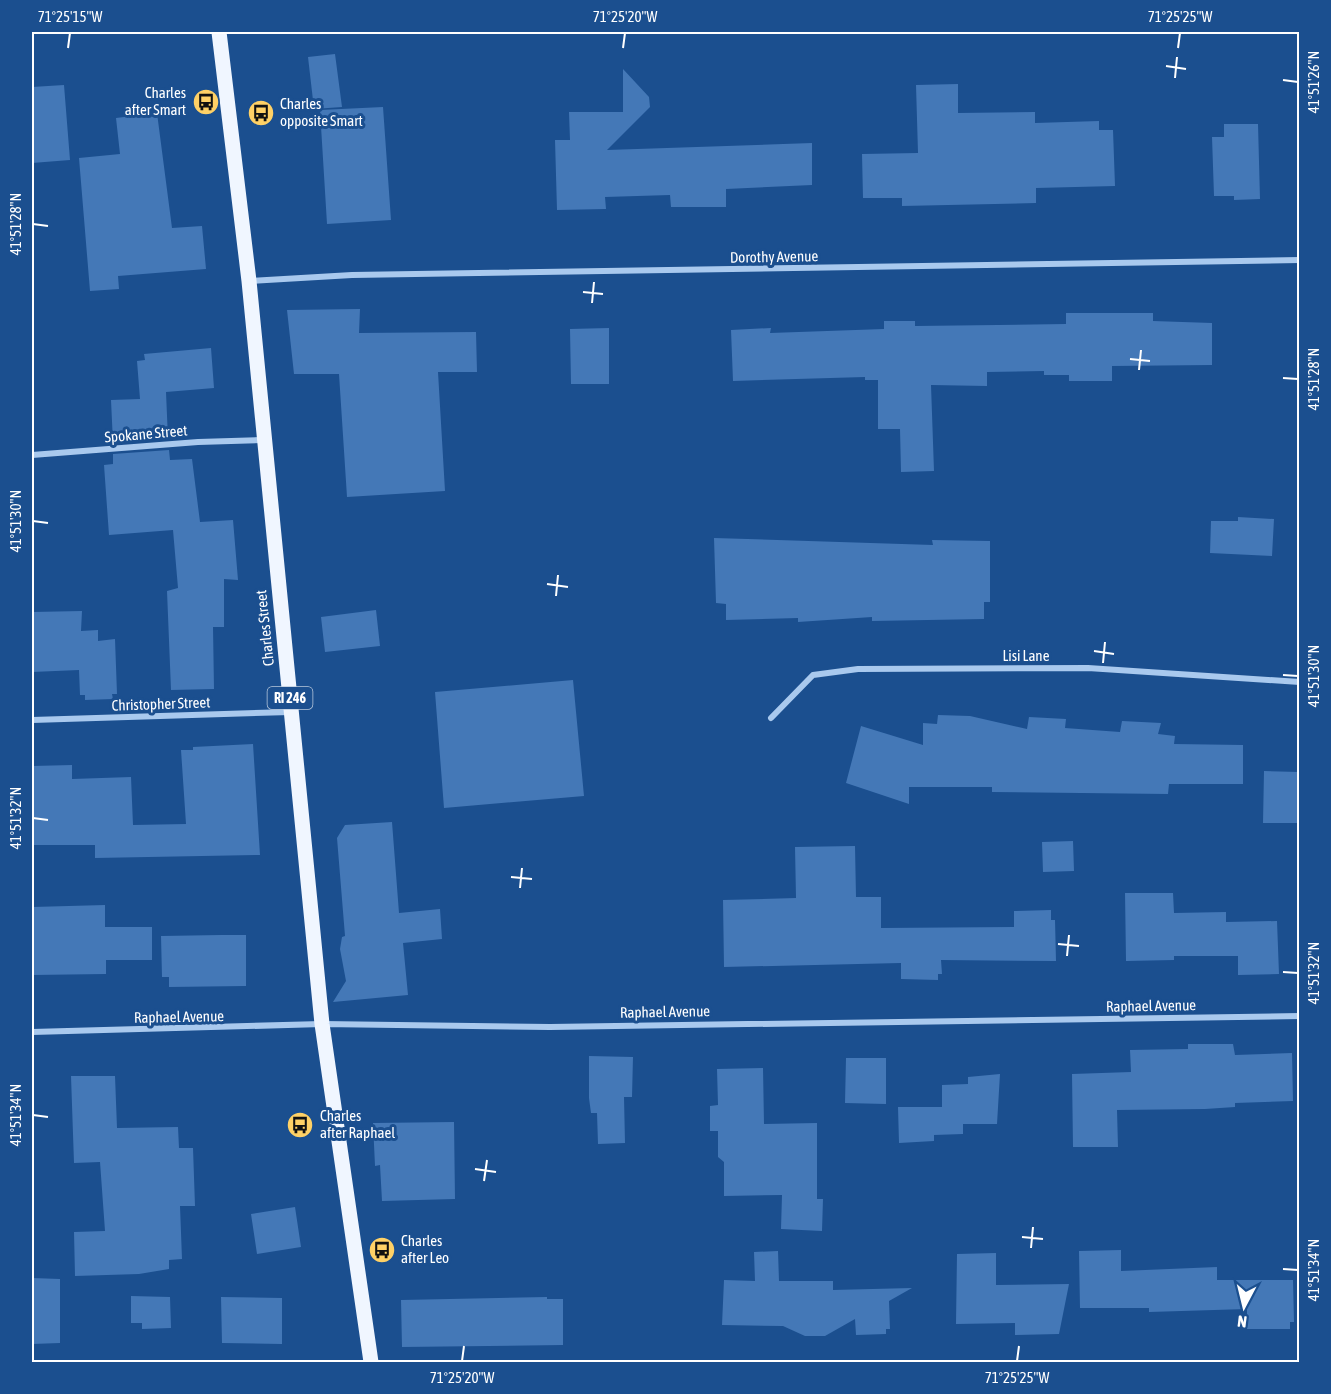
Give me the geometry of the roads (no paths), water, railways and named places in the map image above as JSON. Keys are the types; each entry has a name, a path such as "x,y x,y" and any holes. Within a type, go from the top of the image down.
{"main road":[{"name":"Charles Street","path":"219,32 249,281 322,1024 370,1362"}],"street":[{"name":"Dorothy Avenue","path":"249,281 364,275 1299,260"},
{"name":"Spokane Street","path":"32,455 198,442 263,440"},
{"name":"Lisi Lane","path":"771,718 813,675 858,669 1088,668 1299,682"},
{"name":"Christopher Street","path":"32,720 291,712"},
{"name":"Raphael Avenue","path":"32,1032 322,1024 550,1027 1299,1016"}],"place":[{"name":"Charles after Smart","path":"206,102"},
{"name":"Charles opposite Smart","path":"261,113"},
{"name":"Charles after Raphael","path":"300,1125"},
{"name":"Charles after Leo","path":"382,1250"}]}
